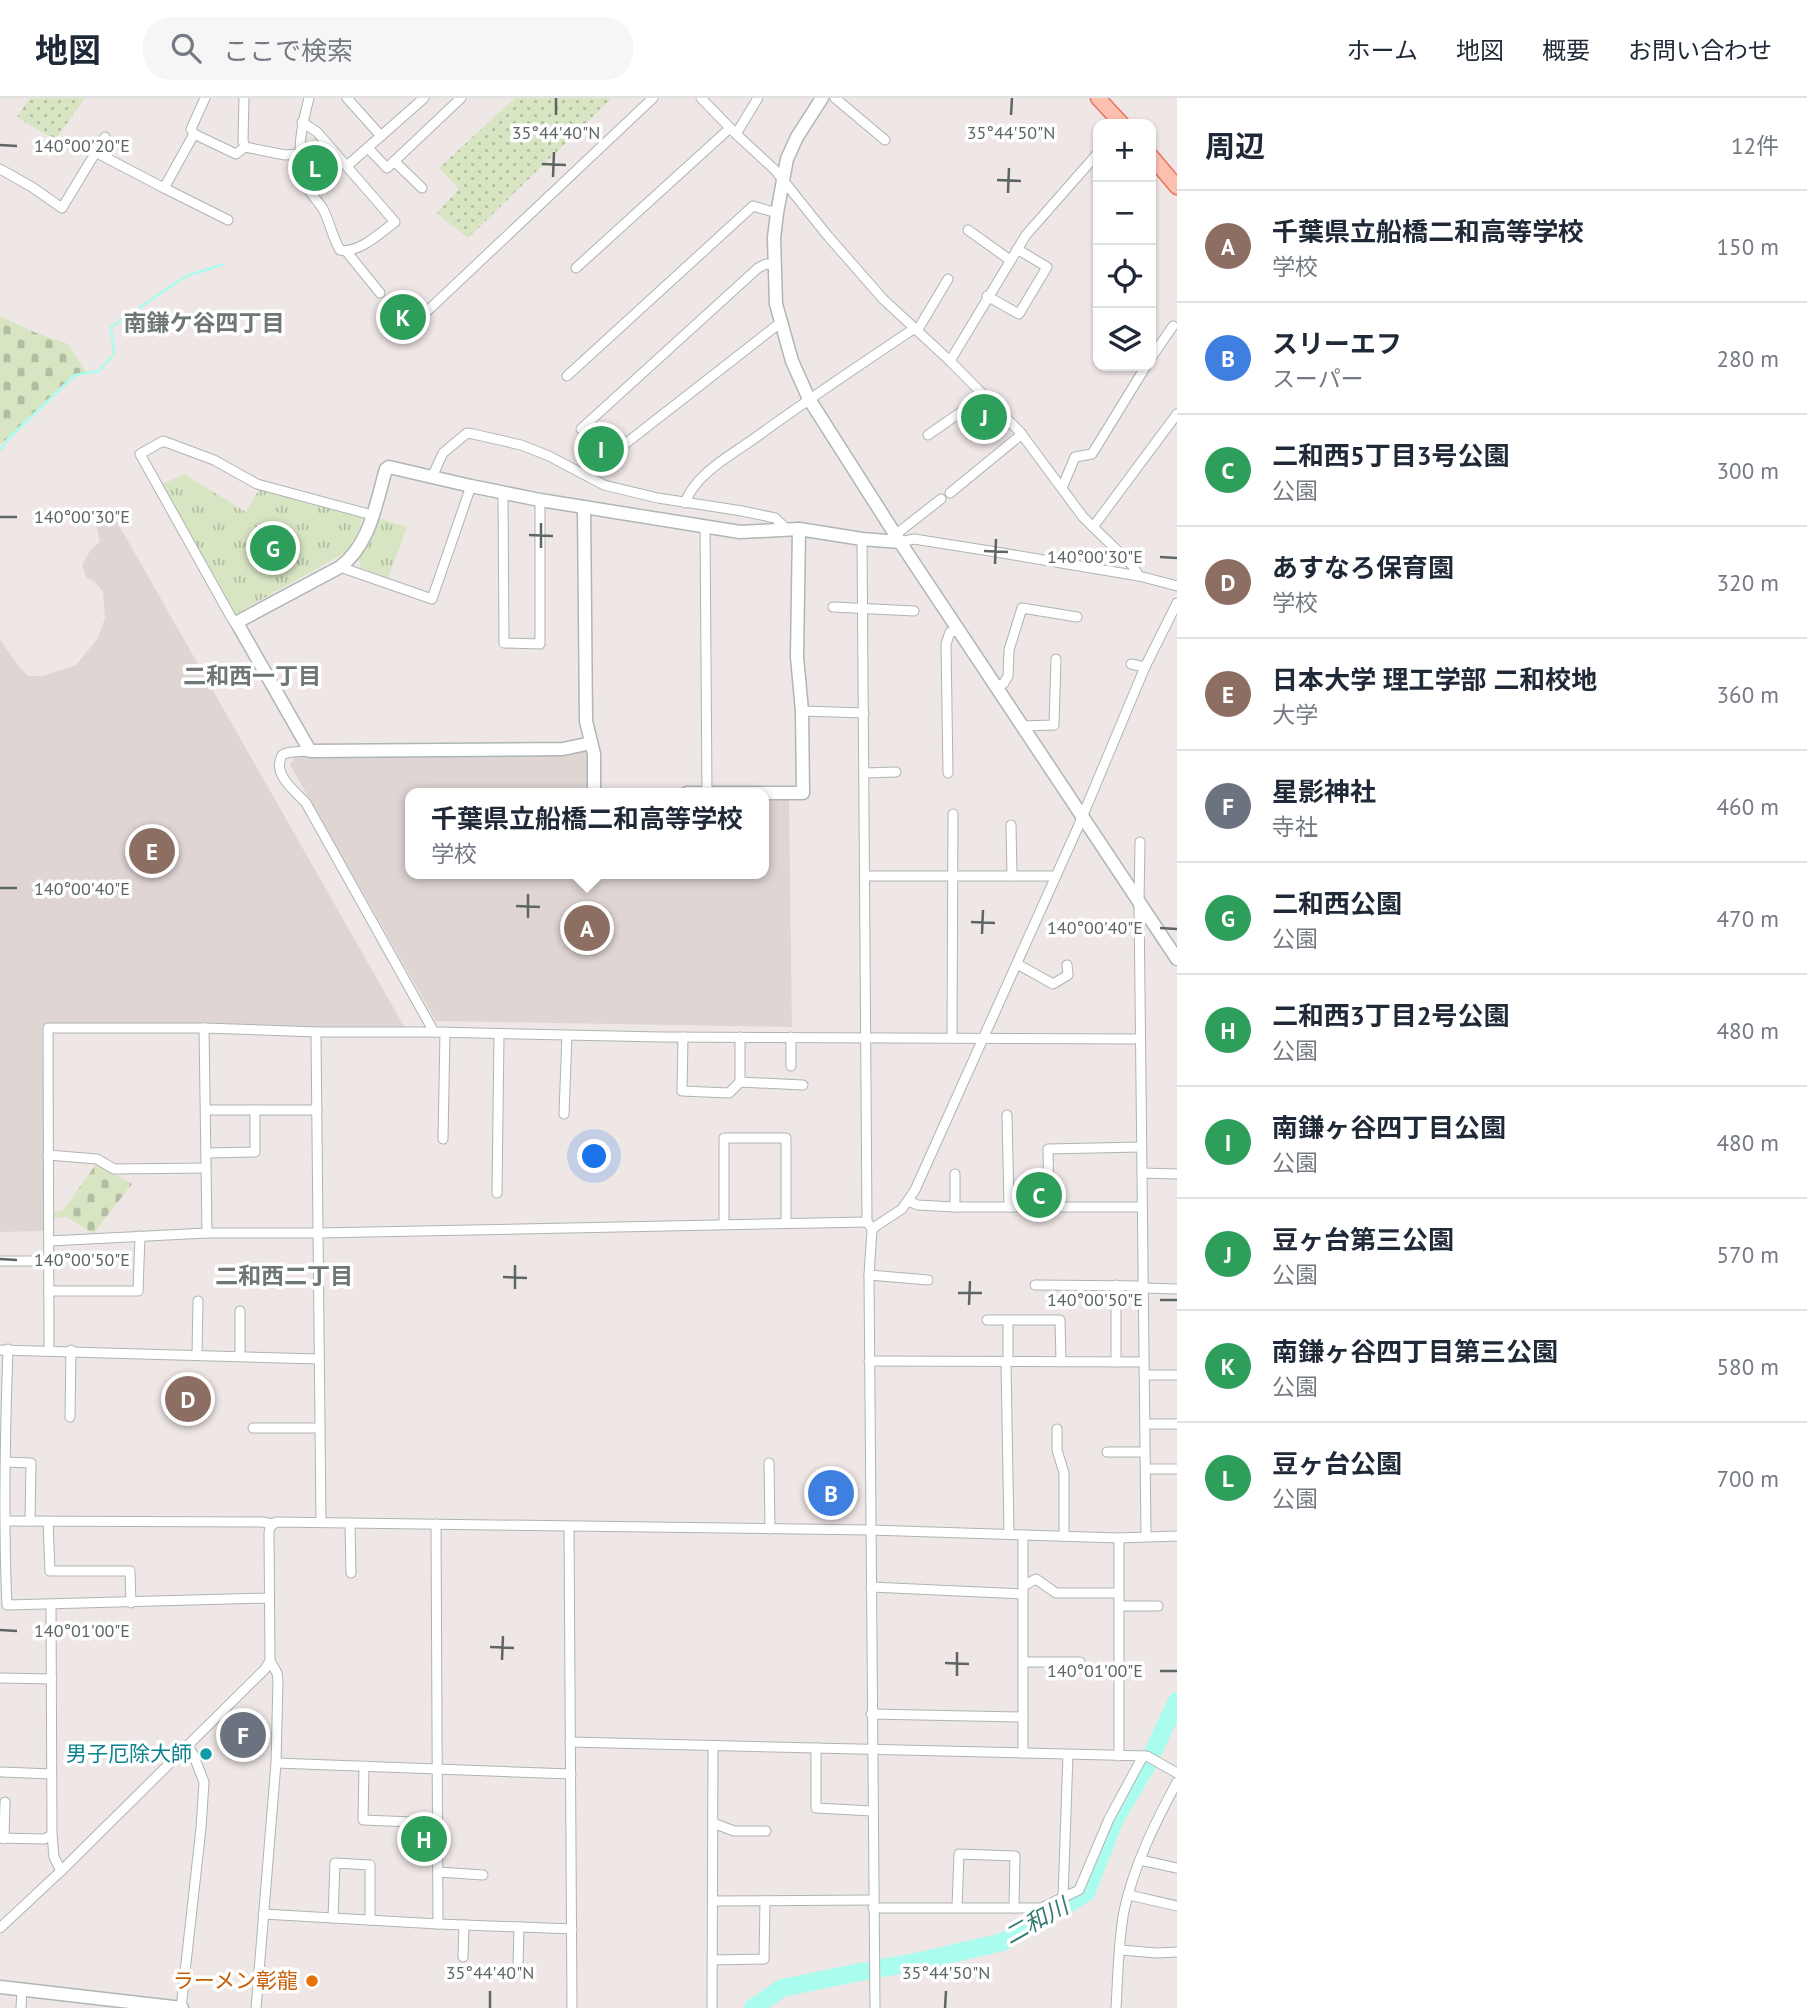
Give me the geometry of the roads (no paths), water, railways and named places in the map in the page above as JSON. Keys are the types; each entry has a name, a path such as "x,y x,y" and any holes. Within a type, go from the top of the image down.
{"main road":[{"path":"1098,98 1117,119"},
{"path":"1156,162 1177,187"}],"street":[{"path":"205,98 191,129 194,134 236,154 245,147 285,155 300,154"},
{"path":"244,98 245,147"},
{"path":"303,122 317,132 348,165 395,222 365,243 346,251 340,250 323,209 307,187 300,154 300,132 309,98"},
{"path":"347,98 381,136"},
{"path":"348,165 369,148 412,102 424,98"},
{"path":"369,148 387,168 461,98"},
{"path":"404,333 653,98"},
{"path":"701,98 775,170 883,299 950,361 1021,434 1083,517 1132,565 1139,576"},
{"path":"576,268 733,131 758,98"},
{"path":"822,98 797,137 787,159 777,213 774,265 776,304 792,361 809,399 897,539 1177,959"},
{"path":"835,98 885,140"},
{"path":"164,188 194,134"},
{"path":"0,169 62,208 105,137"},
{"path":"97,153 228,220"},
{"path":"950,361 1026,235 1093,159"},
{"path":"394,161 422,188"},
{"path":"567,376 752,206 777,213"},
{"path":"968,230 1010,260"},
{"path":"987,296 1020,314 1047,267 1017,249"},
{"path":"346,251 380,293"},
{"path":"581,429 758,268 766,264 774,265"},
{"path":"685,503 688,494 720,463 809,399 916,330 948,279"},
{"path":"602,462 780,323"},
{"path":"1156,351 1173,326"},
{"path":"1062,488 1075,457 1092,454 1143,371"},
{"path":"928,435 985,396"},
{"path":"1093,527 1177,414"},
{"path":"432,477 443,453 467,433 521,445 549,456 604,485 685,503 775,518 793,529"},
{"path":"950,493 1021,434"},
{"path":"310,751 140,454 163,441 214,460 257,484 372,516"},
{"path":"237,626 241,620 340,567 360,547 386,469 393,468 540,500 740,532 793,529 862,539 914,539 1139,576 1177,586"},
{"path":"340,567 432,599 471,486"},
{"path":"503,492 505,643 540,644 540,500"},
{"path":"897,539 941,499"},
{"path":"584,507 586,721 594,754 594,788"},
{"path":"705,526 707,788"},
{"path":"769,793 803,793 802,711 797,657 793,529"},
{"path":"862,539 875,2008"},
{"path":"49,1241 207,1233 786,1223 876,1226 902,1209 915,1190 1056,876 1145,667 1177,605"},
{"path":"834,607 914,611"},
{"path":"997,687 1008,676 1009,650 1022,608 1077,617"},
{"path":"948,773 946,644 950,632 959,631"},
{"path":"1022,726 1054,725 1056,659"},
{"path":"1131,664 1145,667"},
{"path":"802,711 864,713"},
{"path":"435,1032 306,803 282,777 279,770 280,759 287,753 310,751 564,749 591,743"},
{"path":"865,773 896,772"},
{"path":"952,1038 953,814"},
{"path":"1012,825 1012,876"},
{"path":"1140,842 1146,1536"},
{"path":"866,876 1056,876"},
{"path":"1017,964 1053,984 1068,975 1067,965"},
{"path":"49,1350 48,1028 204,1028 683,1037 1140,1039"},
{"path":"204,1028 207,1233"},
{"path":"318,1032 321,1522"},
{"path":"443,1139 445,1032"},
{"path":"497,1193 499,1034"},
{"path":"564,1114 567,1035"},
{"path":"683,1037 682,1091 729,1093 740,1082 740,1037"},
{"path":"791,1037 791,1066"},
{"path":"740,1082 803,1084"},
{"path":"206,1110 317,1110"},
{"path":"206,1153 255,1152 255,1110"},
{"path":"1007,1115 1009,1207"},
{"path":"724,1224 724,1138 786,1138 786,1223"},
{"path":"1049,1207 1048,1149 1141,1147"},
{"path":"48,1155 97,1159 114,1169 206,1168"},
{"path":"955,1174 955,1207"},
{"path":"1142,1174 1177,1174"},
{"path":"908,1201 918,1206 955,1207 1142,1207"},
{"path":"49,1291 138,1291 140,1237"},
{"path":"0,1261 49,1261"},
{"path":"869,1275 928,1280"},
{"path":"1035,1285 1116,1285 1177,1289"},
{"path":"1116,1285 1116,1362"},
{"path":"197,1355 198,1301"},
{"path":"240,1311 240,1356"},
{"path":"988,1320 1060,1321 1061,1362"},
{"path":"1008,1320 1009,1534"},
{"path":"269,1598 7,1605 3,1559 6,1521 4,1350 319,1359"},
{"path":"70,1417 71,1350"},
{"path":"869,1361 1144,1362"},
{"path":"1144,1375 1177,1375"},
{"path":"1145,1424 1177,1424"},
{"path":"253,1428 320,1428"},
{"path":"1057,1429 1057,1450 1064,1473 1064,1536"},
{"path":"1107,1452 1145,1452"},
{"path":"6,1462 31,1463 30,1521"},
{"path":"769,1463 770,1529"},
{"path":"1146,1469 1177,1469"},
{"path":"6,1521 273,1524 321,1522 870,1530 1119,1538 1177,1536"},
{"path":"48,1521 50,1571 130,1572 131,1602"},
{"path":"350,1523 351,1573"},
{"path":"257,2008 276,1762 278,1673 270,1661 269,1598 269,1532 273,1524"},
{"path":"436,1524 438,1924"},
{"path":"569,1527 572,2008"},
{"path":"1023,1535 1023,1753"},
{"path":"1119,1538 1119,1756"},
{"path":"871,1587 1023,1590 1037,1579 1056,1593 1119,1593"},
{"path":"51,1605 52,1835 54,1857 61,1871"},
{"path":"1119,1606 1158,1606"},
{"path":"0,1928 188,1747 270,1661"},
{"path":"1023,1662 1080,1662"},
{"path":"0,1678 52,1679"},
{"path":"871,1714 1023,1717"},
{"path":"570,1742 1119,1756 1149,1758 1177,1773"},
{"path":"712,2008 713,1746"},
{"path":"0,1987 181,2008 204,1782 188,1747"},
{"path":"816,1748 816,1808 872,1811"},
{"path":"1063,1898 1068,1755"},
{"path":"713,1901 1041,1908 1079,1890 1109,1819 1149,1758"},
{"path":"276,1762 571,1774"},
{"path":"364,1766 363,1820 438,1823"},
{"path":"2,1772 51,1774"},
{"path":"1116,2008 1124,1913 1154,1825 1177,1782"},
{"path":"5,1802 2,1838 44,1839 52,1835"},
{"path":"713,1823 734,1831 766,1831"},
{"path":"957,1907 959,1854 1015,1856 1013,1908"},
{"path":"1140,1860 1177,1868"},
{"path":"332,1918 335,1863 370,1865 370,1920"},
{"path":"438,1872 484,1875"},
{"path":"1129,1895 1177,1906"},
{"path":"712,1960 764,1959 765,1901"},
{"path":"263,1914 572,1929"},
{"path":"463,1958 464,1925"},
{"path":"518,1965 519,1927"},
{"path":"1120,1950 1177,1952"},
{"path":"21,2008 22,1989"}],"waterway":[{"path":"0,450 9,438 75,375 99,371 114,354 111,327 186,276 222,265"},
{"name":"二和川","path":"1152,1754 1177,1701"},
{"name":"二和川","path":"881,1968 1003,1942 1086,1893 1115,1819 1150,1760"},
{"name":"二和川","path":"753,2008 782,1988 865,1971"}],"place":[{"name":"豆ヶ台公園","path":"315,168"},
{"name":"南鎌ヶ谷四丁目第三公園","path":"403,317"},
{"name":"豆ヶ台第三公園","path":"984,417"},
{"name":"南鎌ヶ谷四丁目公園","path":"601,449"},
{"name":"二和西公園","path":"273,548"},
{"name":"日本大学 理工学部 二和校地","path":"152,851"},
{"name":"千葉県立船橋二和高等学校","path":"587,928"},
{"name":"二和西5丁目3号公園","path":"1039,1195"},
{"name":"あすなろ保育園","path":"188,1399"},
{"name":"スリーエフ","path":"831,1493"},
{"name":"星影神社","path":"243,1735"},
{"name":"男子厄除大師","path":"206,1754"},
{"name":"二和西3丁目2号公園","path":"424,1839"},
{"name":"ラーメン彰龍","path":"312,1981"}],"district":[{"name":"南鎌ケ谷四丁目","path":"204,323"},
{"name":"二和西一丁目","path":"252,676"},
{"name":"二和西二丁目","path":"284,1276"}]}
